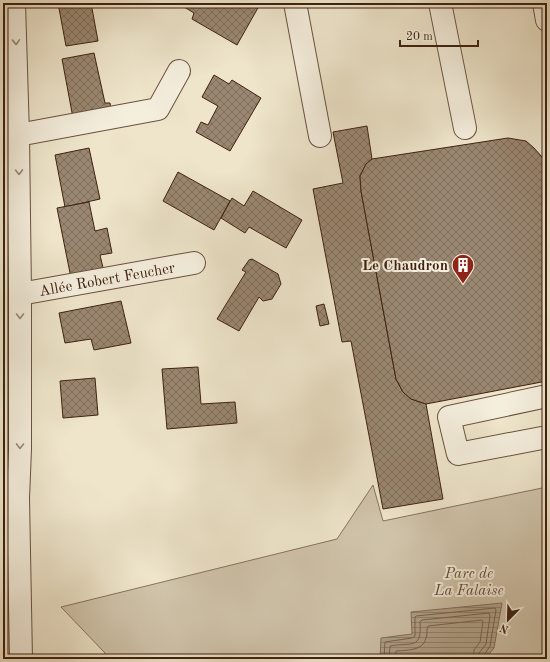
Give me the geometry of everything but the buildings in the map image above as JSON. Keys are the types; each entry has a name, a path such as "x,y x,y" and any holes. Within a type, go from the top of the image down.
{"street":[{"path":"14,3 18,135 20,294 11,470 18,498 21,659"},
{"path":"295,3 320,136"},
{"path":"440,3 465,128"},
{"path":"544,3 547,20"},
{"path":"18,135 158,109 179,71"},
{"name":"Allée Robert Feucher","path":"20,294 194,263"},
{"path":"547,396 449,417 458,454 547,437"}],"green space":[{"name":"Parc de La Falaise","path":"373,485 383,521 547,487 547,659 106,659 105,653 61,607 337,539"}],"water":[{"path":"502,603 494,648 487,657 488,659 380,659 381,638 412,634 411,612"}],"place":[{"name":"Le Chaudron","path":"463,284"}]}
